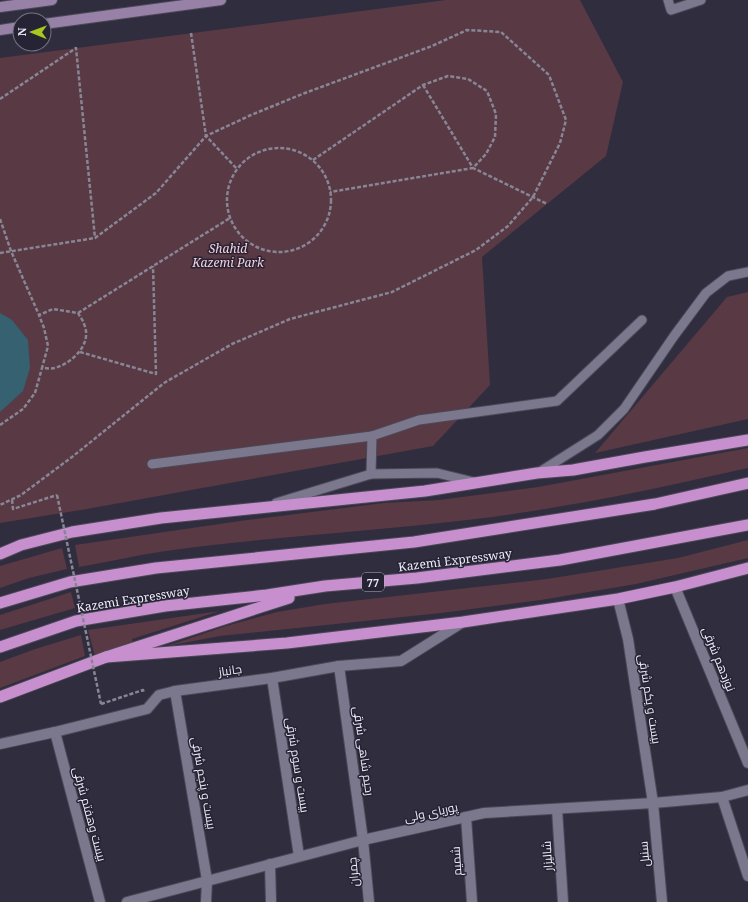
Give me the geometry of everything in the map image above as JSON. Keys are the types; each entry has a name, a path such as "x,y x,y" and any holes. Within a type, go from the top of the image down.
{"highway":[{"path":"0,554 21,545 72,532 161,518 425,491 537,473 573,470 748,440"},
{"name":"Kazemi Expressway","path":"0,603 70,582 156,568 414,542 655,504 748,483"},
{"name":"Kazemi Expressway","path":"0,647 76,620 165,606 267,595 325,586 417,578 560,560 748,525"},
{"path":"0,546 21,545"},
{"path":"106,657 287,643 463,622 618,599 748,568"},
{"path":"0,697 106,657 325,586"}],"main road":[{"path":"0,7 52,0"},
{"path":"52,23 221,0"},
{"path":"0,30 12,28"}],"street":[{"name":"نوزدهم شرقی","path":"675,586 748,763"},
{"name":"بیست و یکم شرقی","path":"618,599 628,639 653,803"},
{"name":"جانباز","path":"0,744 147,709 160,695 175,691 272,678 339,666 401,661 463,622"},
{"name":"رحیم شاهی شرقی","path":"339,666 363,840"},
{"name":"بیست و سوم شرقی","path":"272,678 299,856"},
{"name":"بیست و پنجم شرقی","path":"175,691 207,880 206,902"},
{"name":"بیست وهفتم شرقی","path":"55,732 100,902"},
{"name":"پوریای ولی","path":"127,902 363,840 484,813 653,803 722,797 748,790"},
{"path":"722,797 748,876"},
{"name":"سنبل","path":"653,803 662,902"},
{"name":"شالیزار","path":"557,809 563,902"},
{"name":"شمیم","path":"466,817 472,902"},
{"name":"چمران","path":"363,840 369,902"},
{"path":"270,864 271,902"}],"lane":[{"path":"668,0 671,10 701,0"},
{"path":"537,473 598,435 624,409 674,336 706,293 728,276 748,272"},
{"path":"152,464 372,436 419,420 557,401 642,320"},
{"path":"371,474 372,436"},
{"path":"260,508 371,474 437,473 477,483"}],"path":[{"path":"0,253 95,238 156,193 206,136 251,115 432,46 467,30 501,32 549,75 566,120 560,143 533,197 508,226 476,250 392,292 290,318 232,344 164,383 72,457 21,495 0,505"},
{"path":"191,33 206,136 237,169"},
{"path":"0,99 76,48 95,238"},
{"path":"313,160 422,85 448,76 468,79 487,91 496,114 495,137 486,154 473,168 330,192"},
{"path":"422,85 473,168 547,204"},
{"path":"282,148 298,152 313,160 324,174 330,192 330,208 324,225 314,238 300,248 283,252 266,251 250,244 238,233 230,218 227,201 229,184 237,169 249,157 264,150 270,149 282,148"},
{"path":"39,315 54,309 78,313 230,218"},
{"path":"0,219 10,252 44,328 48,346 35,393 23,409 0,425"},
{"path":"80,352 156,374 153,266"},
{"path":"42,368 54,368 68,362 80,352 86,339 86,332 85,325 78,313"},
{"path":"12,500 13,509 57,495 101,704 143,690"}],"green space":[{"name":"Shahid Kazemi Park","path":"446,0 580,0 623,82 606,156 482,257 490,385 433,446 87,509 0,523 0,58"},
{"path":"748,292 748,419 595,453 727,297"},
{"path":"748,448 748,468 608,498 538,510 429,524 204,546 155,553 79,567 75,545 247,520 384,503 439,500 538,487"},
{"path":"748,540 748,558 636,584 541,600 441,613 220,636 167,646 226,626 277,612 325,604 547,579 678,558"},
{"path":"62,548 67,569 29,578 0,588 0,566"},
{"path":"71,592 75,608 0,630 0,615"},
{"path":"220,611 132,639 133,644 95,656 88,630"},
{"path":"81,635 85,656 0,688 0,662 35,649"}],"water":[{"path":"0,313 12,320 28,340 30,368 23,391 0,412"}]}
